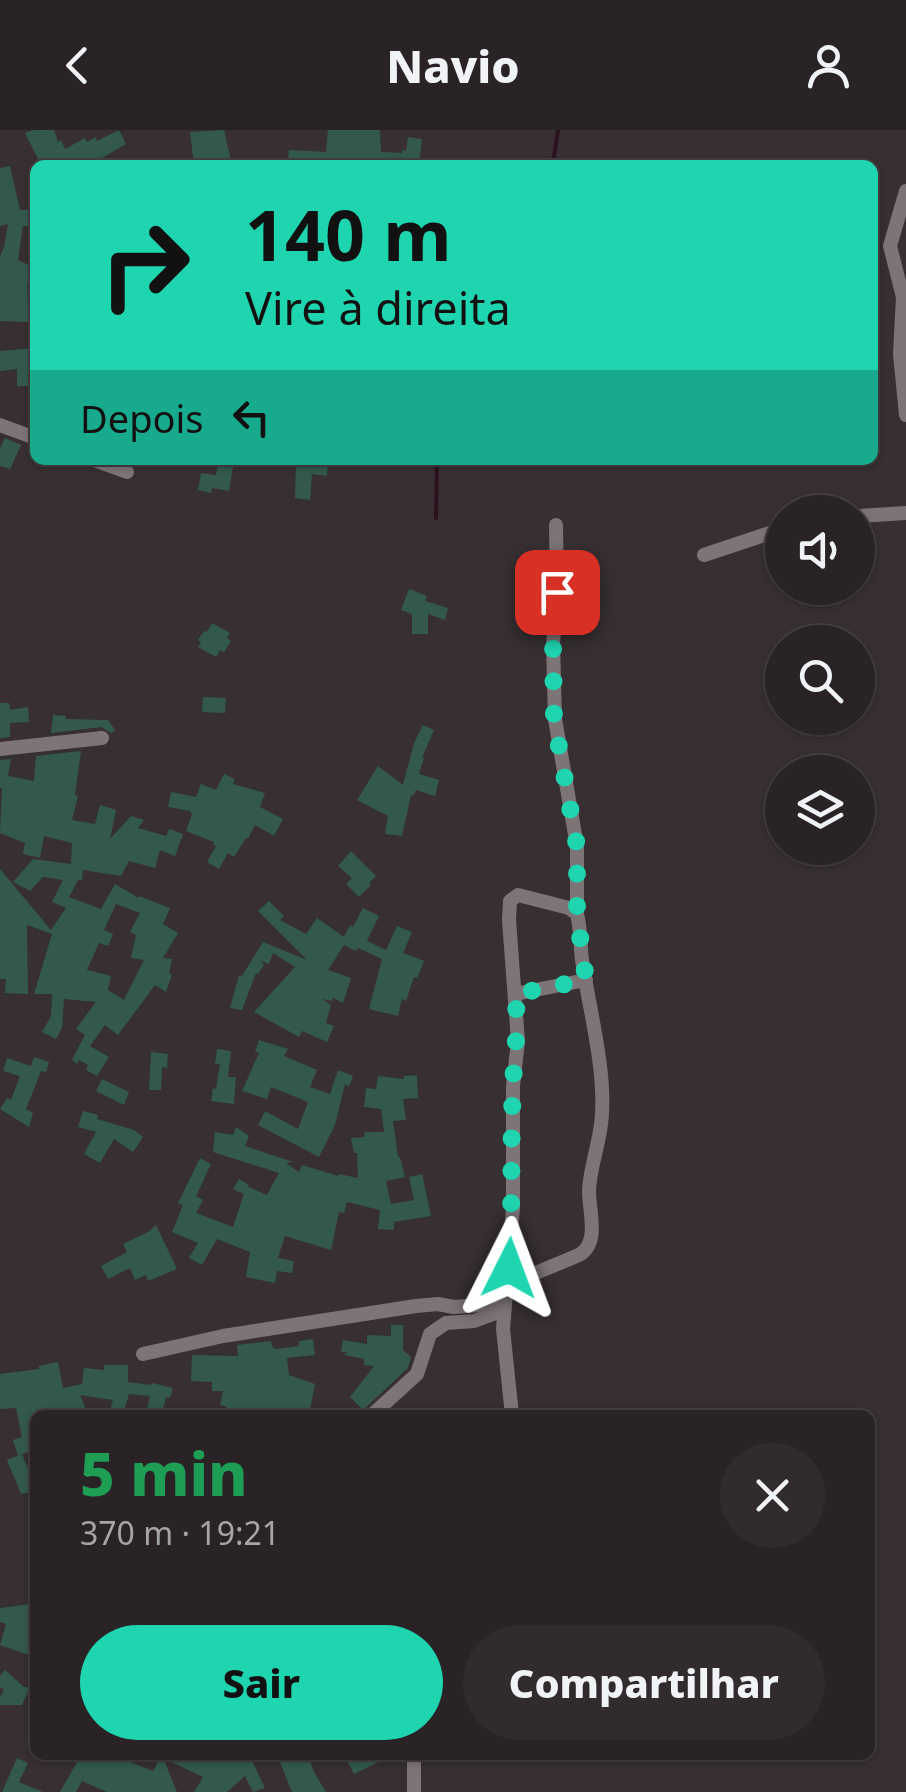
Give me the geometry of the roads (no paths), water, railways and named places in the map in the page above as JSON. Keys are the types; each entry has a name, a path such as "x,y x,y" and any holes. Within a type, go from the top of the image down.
{"street":[{"path":"906,191 890,246 903,297 900,354 906,415"},
{"path":"0,425 30,432"},
{"path":"108,465 127,472"},
{"path":"875,515 906,513"},
{"path":"506,1286 579,1255 590,1246 589,1190 602,1117 577,914 577,846 554,719 556,526"},
{"path":"704,556 765,535"},
{"path":"0,748 102,738"},
{"path":"511,1410 503,1329 518,1040 510,901 513,897 528,896 577,914"},
{"path":"515,994 586,980"},
{"path":"144,1354 223,1336 416,1306 504,1306"},
{"path":"377,1410 417,1374 430,1334 446,1323 474,1321 504,1306"},
{"path":"414,1760 414,1792"}],"waterway":[{"path":"552,160 558,130"},
{"path":"436,518 437,465"}]}
